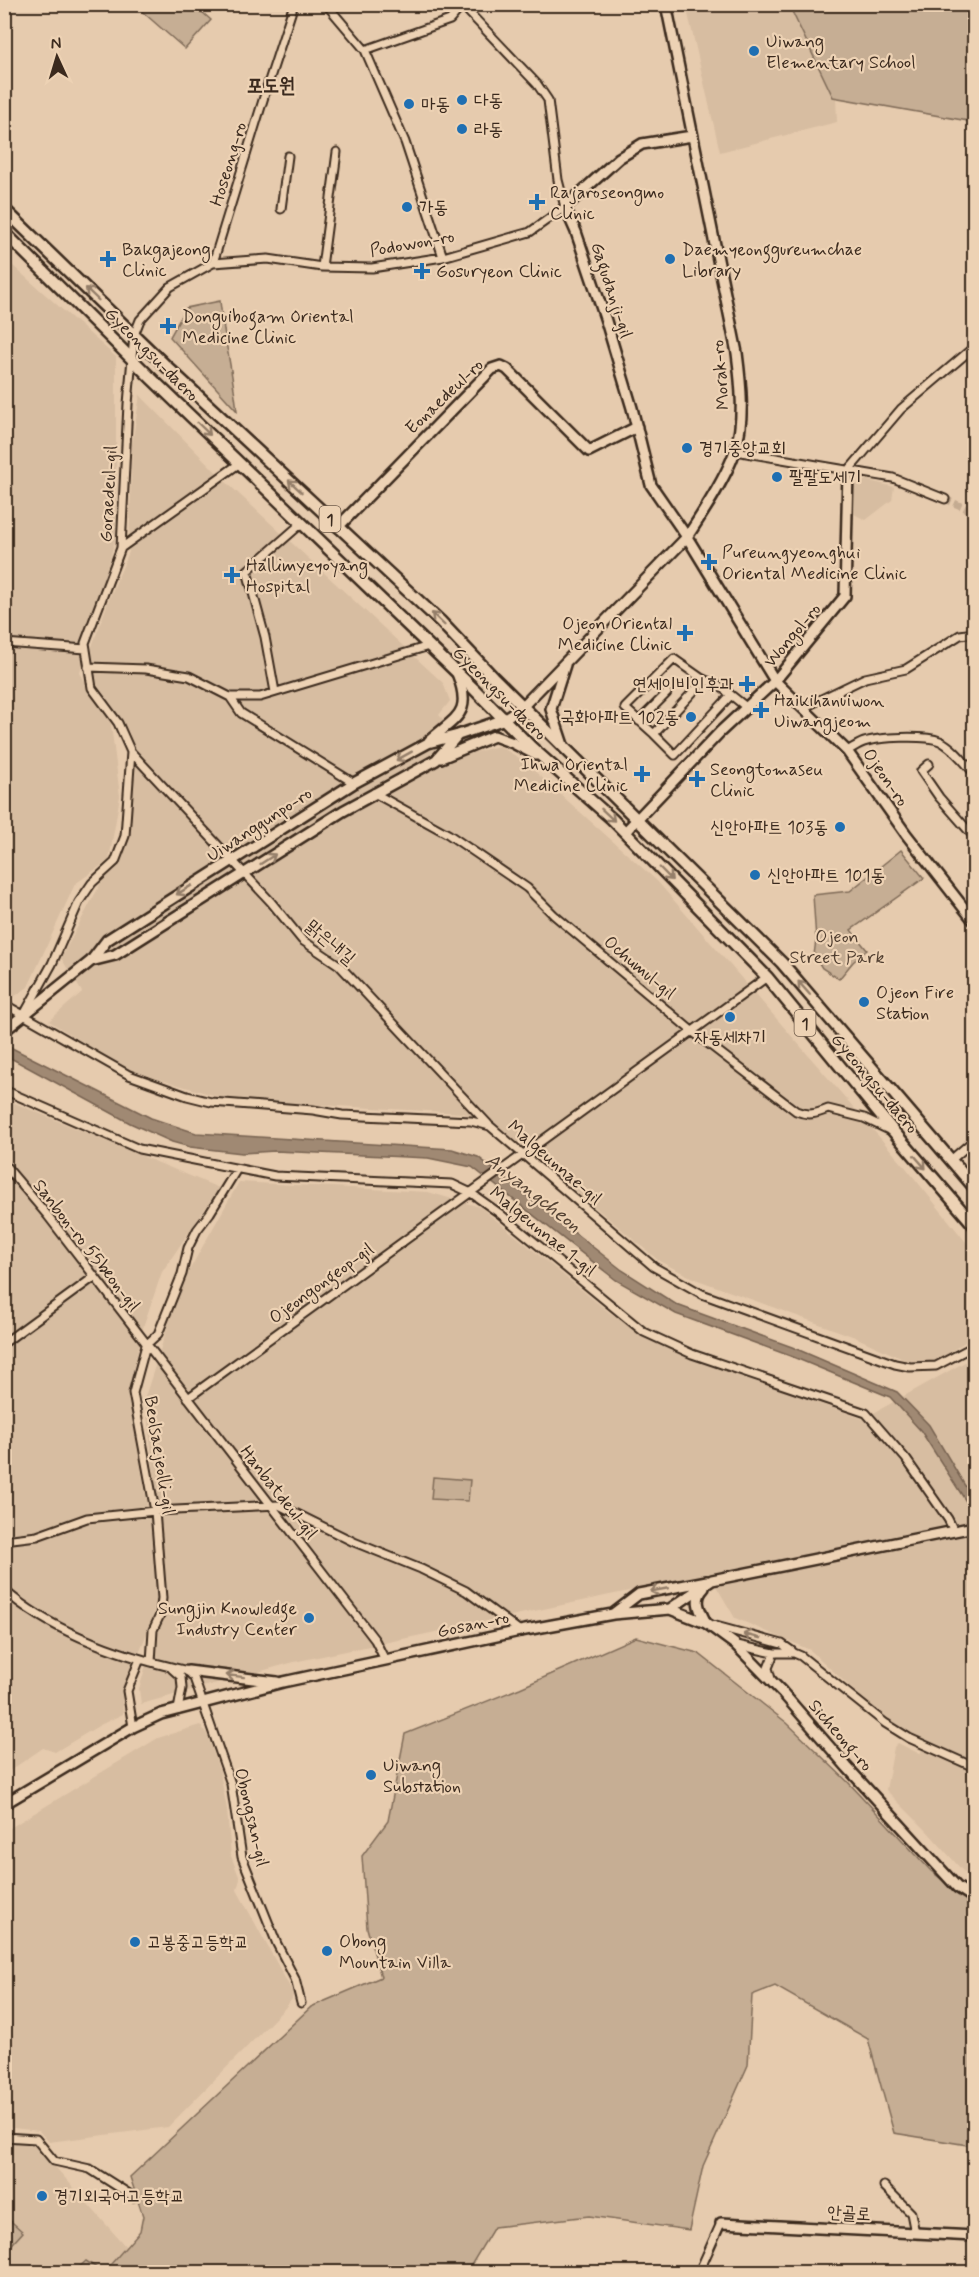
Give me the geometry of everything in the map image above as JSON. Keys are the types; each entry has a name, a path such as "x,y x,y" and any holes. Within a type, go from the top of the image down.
{"main road":[{"name":"Gyeongsu-daero","path":"4,209 134,335 440,621 782,963 975,1187"},
{"name":"Gyeongsu-daero","path":"4,232 502,720 625,832 767,977 894,1132 975,1225"}],"street":[{"name":"Hoseong-ro","path":"213,263 263,97 294,4"},
{"path":"326,4 365,50 405,142 443,257"},
{"name":"Morak-ro","path":"502,720 523,706 687,537 707,506 735,451 740,423 741,388 737,353 666,4"},
{"path":"365,50 450,20 461,5"},
{"name":"Gagudanji-gil","path":"461,5 537,84 548,100 558,180 565,207 576,232 606,321 637,427 651,485 687,537"},
{"name":"Podowon-ro","path":"134,335 140,320 170,287 213,263 268,259 322,267 372,268 443,257 530,232 565,207 619,158 642,144 692,136"},
{"path":"322,267 336,152"},
{"path":"281,209 288,156"},
{"name":"Goraedeul-gil","path":"132,752 118,723 92,688 86,643 121,548 134,335"},
{"path":"848,471 900,409 975,347"},
{"name":"Eonaedeul-ro","path":"338,527 492,369 501,366 507,369 589,451 637,427"},
{"path":"735,451 893,478 945,499"},
{"path":"121,548 240,463"},
{"name":"Wongol-ro","path":"625,832 683,769 775,681 845,596 848,471"},
{"path":"275,692 265,638 247,570 302,523"},
{"name":"Ojeon-ro","path":"687,537 775,681 847,751 906,834 975,921"},
{"path":"803,708 865,678 906,669 960,635 975,633"},
{"path":"4,643 86,650"},
{"path":"88,667 146,669 189,676 230,697 260,697 429,646"},
{"path":"731,695 675,755 625,708 674,659 704,680 721,687 731,695 746,707"},
{"path":"562,745 551,709 566,662"},
{"path":"428,743 463,711 465,700 457,674"},
{"path":"654,734 704,680"},
{"path":"639,721 667,693"},
{"path":"230,697 241,713 354,783"},
{"name":"Uiwanggunpo-ro","path":"4,1031 91,961 107,939 354,783 428,743 502,720"},
{"name":"Uiwanggunpo-ro","path":"91,961 115,955 374,793 436,760 458,735"},
{"path":"436,760 494,736 546,760"},
{"path":"847,751 865,741 917,738 939,741 975,773"},
{"path":"20,1019 52,964 79,902 92,883 115,862 125,836 132,752"},
{"name":"맑은내길","path":"132,752 271,902 302,940 339,965 490,1126"},
{"path":"929,764 921,771 939,797 975,837"},
{"name":"Ochumul-gil","path":"374,793 448,834 527,888 554,915 693,1032 796,1111 806,1115 817,1114 828,1108 864,1118 894,1132"},
{"path":"521,1157 767,977"},
{"name":"Malgeunnae-gil","path":"4,1004 20,1019 129,1075 187,1096 211,1102 312,1110 342,1115 471,1121 490,1126 521,1157 654,1267 702,1294 896,1364 910,1367 936,1366 975,1346"},
{"name":"Malgeunnae 1-gil","path":"4,1090 139,1149 275,1176 452,1184 471,1193 499,1213 644,1332 692,1354 866,1413 906,1459 958,1531"},
{"path":"951,1160 975,1140"},
{"name":"Ojeongongeop-gil","path":"188,1398 521,1157"},
{"name":"Sanbon-ro 55beon-gil","path":"4,1164 48,1216 146,1345"},
{"name":"Beolsaejeolli-gil","path":"151,1662 153,1630 160,1615 162,1598 155,1511 133,1393 146,1345 158,1334 182,1274 188,1248 196,1230 210,1213 237,1169"},
{"path":"4,1343 94,1277"},
{"name":"Hanbatdeul-gil","path":"146,1345 375,1640 385,1660"},
{"path":"4,1540 37,1536 87,1518 155,1511 279,1505 354,1542 421,1569 466,1591 520,1631"},
{"path":"613,1614 639,1594 975,1527"},
{"path":"670,1610 712,1580"},
{"path":"712,1580 699,1593 699,1609 706,1623 782,1644 801,1656 893,1728 909,1738 975,1767"},
{"path":"4,1590 29,1609 65,1629 140,1659 188,1671 283,1682"},
{"name":"Gosan-ro","path":"4,1804 133,1727 161,1714 283,1682 520,1631 613,1614 670,1610"},
{"name":"Sicheong-ro","path":"670,1610 706,1623 736,1645 772,1681 957,1887 975,1898"},
{"path":"736,1645 774,1653 794,1653"},
{"path":"772,1681 768,1668 774,1653"},
{"path":"133,1727 127,1691 140,1659"},
{"path":"170,1667 181,1677 182,1688 178,1710"},
{"name":"Obongsan-gil","path":"188,1671 194,1678 204,1702 231,1784 242,1857 302,2003"},
{"path":"4,2137 36,2139 54,2161 90,2169 134,2196"},
{"path":"885,2186 911,2213 915,2233"},
{"path":"699,2272 721,2223"},
{"name":"안골로","path":"721,2223 975,2236"}],"shaded area":[{"name":"Uiwang Elementary School","path":"686,5 789,5 833,97 836,97 837,122 720,152"},
{"path":"4,258 116,357 116,536 80,673 111,724 120,796 109,860 75,884 28,987 5,1003"},
{"path":"140,395 226,482 443,683 450,701 439,715 475,752 499,746 521,759 657,881 907,1169 974,1252 974,1338 935,1362 905,1360 855,1337 695,1279 659,1261 494,1122 462,1113 230,1100 127,1070 49,1021 82,992 61,958 103,879 115,870 124,851 134,750 129,732 93,678 91,649 129,552 132,444"},
{"path":"866,480 894,487 892,500 866,520 854,514 855,486"},
{"path":"4,1044 151,1118 196,1133 452,1149 478,1157 622,1270 677,1305 792,1347 897,1392 929,1425 974,1501 974,1514 921,1431 890,1397 793,1357 676,1314 616,1280 472,1167 428,1158 275,1151 242,1153 190,1147 172,1142 130,1123 5,1055"},
{"path":"5,1099 219,1188 162,1272 144,1324 128,1393 153,1537 158,1597 149,1629 122,1692 123,1714 55,1752 43,1748 5,1774"},
{"path":"239,1182 428,1192 480,1207 610,1313 672,1351 863,1419 974,1357 974,1881 886,1790 894,1747 898,1743 920,1754 926,1741 901,1729 859,1695 810,1650 735,1618 709,1574 294,1662 141,1704 139,1689 166,1597 163,1549 145,1397 181,1285"},
{"name":"고봉중고등학교","path":"200,1725 207,1734 220,1772 227,1810 231,1856 240,1879 237,1890 293,1993 292,1999 168,2127 49,2142 39,2131 5,2127 5,1831 158,1738"},
{"name":"경기외국어고등학교","path":"5,2141 35,2144 126,2247 104,2272 86,2261 74,2272 5,2272"}],"green space":[{"path":"139,5 194,5 211,20 185,49 137,7"},
{"path":"789,5 974,5 974,122 833,97"},
{"path":"220,301 237,411 170,337 186,308"},
{"name":"Ojeon Street Park","path":"901,850 924,878 851,930 867,950 839,979 822,968 814,955 816,940 813,895 850,891"},
{"path":"433,1477 470,1480 468,1501 431,1499"},
{"path":"636,1637 698,1653 787,1723 848,1782 931,1871 974,1905 974,2146 894,2133 868,2039 775,1986 752,1995 748,2065 703,2166 689,2230 589,2216 494,2227 467,2272 104,2272 140,2231 143,2216 130,2177 311,2007 381,1977 367,1928 362,1856 388,1821 405,1734 520,1688"},
{"path":"4,2215 23,2232 5,2252 4,2252"},
{"path":"86,2261 103,2272 74,2272"}],"tunnel":[{"path":"945,499 974,512"}],"place":[{"name":"Uiwang Elementary School","path":"754,51"},
{"name":"다동","path":"462,100"},
{"name":"마동","path":"409,104"},
{"name":"라동","path":"462,129"},
{"name":"Rajaroseongmo Clinic","path":"537,202"},
{"name":"가동","path":"407,207"},
{"name":"Bakgajeong Clinic","path":"108,259"},
{"name":"Daemyeonggureumchae Library","path":"670,259"},
{"name":"Gosuryeon Clinic","path":"422,271"},
{"name":"Donguibogam Oriental Medicine Clinic","path":"168,326"},
{"name":"경기중앙교회","path":"687,448"},
{"name":"팔팔도세기","path":"777,477"},
{"name":"Pureungyeonghui Oriental Medicine Clinic","path":"709,562"},
{"name":"Hallimyeyoyang Hospital","path":"232,575"},
{"name":"Ojeon Oriental Medicine Clinic","path":"685,633"},
{"name":"연세이비인후과","path":"747,684"},
{"name":"Haikihanuiwon Uiwangjeom","path":"761,710"},
{"name":"국화아파트 102동","path":"691,717"},
{"name":"Ihwa Oriental Medicine Clinic","path":"642,774"},
{"name":"Seongtomaseu Clinic","path":"697,779"},
{"name":"신안아파트 103동","path":"840,827"},
{"name":"신안아파트 101동","path":"755,875"},
{"name":"Ojeon Fire Station","path":"864,1002"},
{"name":"자동세차기","path":"730,1017"},
{"name":"Sungjin Knowledge Industry Center","path":"309,1618"},
{"name":"Uiwang Substation","path":"371,1775"},
{"name":"고봉중고등학교","path":"135,1942"},
{"name":"Obong Mountain Villa","path":"327,1951"},
{"name":"경기외국어고등학교","path":"42,2196"}],"district":[{"name":"포도원","path":"271,85"}],"water label":[{"name":"Anyangcheon","path":"534,1192"}]}
